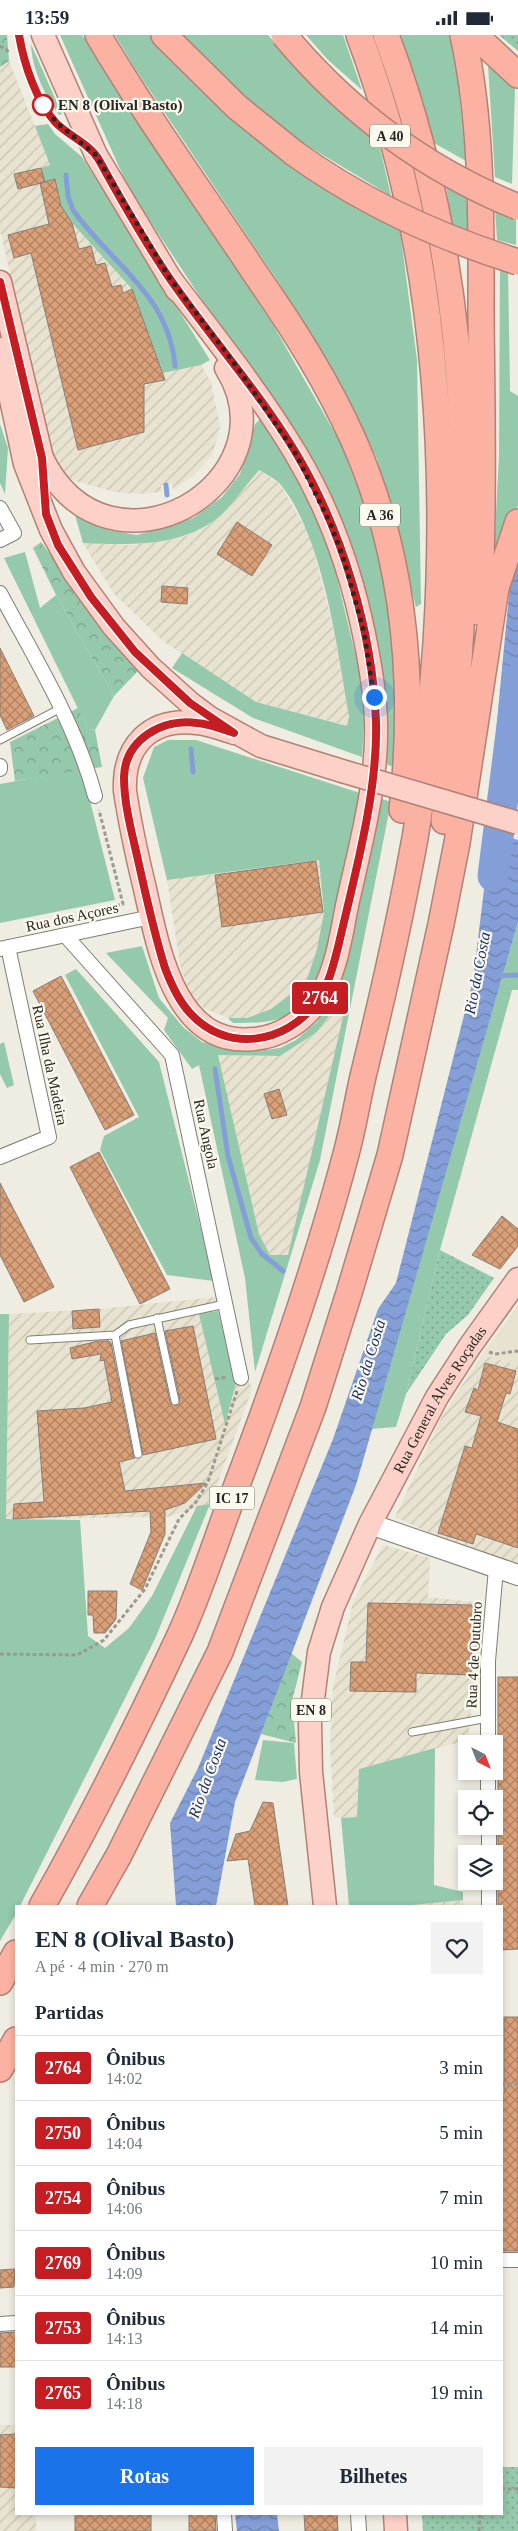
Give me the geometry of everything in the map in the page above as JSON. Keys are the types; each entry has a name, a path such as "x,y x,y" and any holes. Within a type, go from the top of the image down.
{"highway":[{"name":"A 36","path":"98,35 279,308 320,374 360,455 387,539 406,641 408,748 396,866 365,1068"},
{"path":"164,35 237,107 294,153 336,181 402,217 463,243 518,262"},
{"name":"A 40","path":"284,35 342,97 393,137 468,185 518,207"},
{"path":"359,35 393,137 419,255 434,358 439,451 440,556 431,707 415,836 365,1068"},
{"path":"386,35 416,123 437,211 455,325 464,468 463,583 453,734 439,862 414,1043"},
{"path":"463,35 477,144 481,234 482,352 480,595 468,771"},
{"path":"475,35 518,75"},
{"path":"414,1043 457,843 496,588 518,522"},
{"name":"IC 17","path":"91,1905 119,1855 220,1652 313,1407 390,1155 414,1043"},
{"name":"IC 17","path":"43,1905 81,1838 185,1622 271,1395 309,1279 347,1150 365,1068"},
{"path":"0,1981 15,1955"},
{"path":"0,2069 15,2042"}],"main road":[{"path":"0,282 5,326 42,458 52,478 71,498 84,508 118,520 157,518 177,512 193,504 219,480 238,448 241,410 228,372 96,155 43,35"},
{"path":"169,277 237,367 296,454 331,525 344,560 364,632 374,697 376,746 364,825 334,965 327,984 318,1001 293,1025 276,1035 246,1040 223,1036 208,1029 188,1011 171,984 151,917 124,791 124,775 130,754 142,738 153,730 166,725 198,723 234,733"},
{"path":"0,349 25,464 58,545 74,572 135,652 190,703 234,733 261,746 518,823"},
{"path":"42,458 46,514"},
{"name":"Rua General Alves Roçadas","path":"370,1524 424,1419 470,1346 518,1279"},
{"name":"EN 8","path":"325,1905 311,1772 310,1723 319,1652 332,1607 370,1524"},
{"path":"396,2515 396,2531"}],"street":[{"path":"0,508 14,533 0,540"},
{"path":"0,593 61,708 89,773 95,796"},
{"name":"Rua dos Açores","path":"4,948 151,917"},
{"name":"Rua Angola","path":"65,935 172,1055 241,1378"},
{"name":"Rua Ilha da Madeira","path":"0,1157 49,1137 4,948"},
{"path":"370,1524 518,1575"},
{"name":"Rua 4 de Outubro","path":"488,1735 488,1661 496,1568"},
{"path":"489,1890 489,1905"},
{"path":"503,2260 518,2260"},
{"path":"0,2324 15,2323"},
{"path":"224,2515 225,2531"},
{"path":"358,2515 359,2531"}],"lane":[{"path":"19,35 22,54 43,105 56,122 96,155"},
{"path":"0,740 61,708"},
{"path":"30,1341 115,1335 129,1325 225,1304"},
{"path":"157,1318 175,1401"},
{"path":"115,1335 138,1454"},
{"path":"412,1731 488,1718"}],"path":[{"path":"74,916 123,905 95,796"},
{"path":"470,1346 495,1354 518,1351"},
{"path":"0,1654 77,1655 104,1641 145,1589 179,1519 196,1502 208,1482 241,1378"},
{"path":"503,2084 518,2084"},
{"path":"503,2489 518,2489"},
{"path":"479,2531 480,2515"}],"shaded area":[{"path":"9,61 51,166 41,168 44,182 55,179 72,223 132,289 162,373 201,365 211,382 220,426 213,453 195,475 173,490 172,484 161,485 162,492 138,494 115,492 68,479 59,467 50,448 0,230 0,67"},
{"path":"259,470 280,484 310,536 334,631 349,716 347,726 256,702 163,641 114,594 83,543 134,545 186,536 221,514"},
{"path":"319,860 324,912 317,949 306,982 271,1009 247,1018 228,1018 204,1008 192,997 181,970 167,880"},
{"path":"346,993 348,995 288,1256 270,1255 259,1234 217,1054 280,1056 317,1032"},
{"path":"217,1297 252,1389 210,1504 167,1517 6,1519 9,1314 99,1309"},
{"path":"518,1305 518,1365 482,1355"},
{"path":"482,1355 518,1365 518,1566 464,1548 395,1517 442,1416"},
{"path":"383,1545 430,1558 428,1597 482,1603 469,1735 458,1735 458,1743 359,1769 357,1817 334,1818 330,1747 333,1687 353,1602"},
{"path":"463,1900 464,1905 412,1905"},
{"path":"0,2425 15,2425 15,2515 36,2515 36,2531 0,2531"}],"green space":[{"path":"0,35 7,35 9,61 0,67"},
{"path":"60,35 82,35 272,323 340,442 368,515 380,562 396,665 394,767 383,763 361,582 349,537 322,482 129,189"},
{"path":"115,35 150,35 219,107 283,160 399,223 417,360 421,604 416,607 377,459 354,409 279,283 136,70"},
{"path":"177,35 268,35 305,75 378,139 391,196 298,140 256,110"},
{"path":"306,35 343,35 362,90 328,60"},
{"path":"401,35 453,35 466,161 434,143"},
{"path":"499,35 518,35 518,51"},
{"path":"31,44 62,114 59,115 40,82"},
{"path":"488,65 515,88 512,184 495,177"},
{"path":"48,124 55,134 82,157 210,360 201,365 163,373 132,289 72,223 61,206 55,179 44,182 41,168 50,165 35,126"},
{"path":"446,185 466,196 469,231 452,225"},
{"path":"495,208 516,218 516,245 497,240"},
{"path":"500,266 508,268 510,391 518,396 518,505 497,553 494,553 499,456"},
{"path":"260,419 272,434 311,503 329,545 360,674 364,722 362,757 253,718 172,668 182,653 256,702 347,726 349,716 334,628 318,564 308,534 296,508 281,485 271,477 259,470 222,514 207,525 191,533 173,539 137,544 83,543 75,515 107,530 137,535 193,518 222,497 240,474 255,424"},
{"path":"0,424 8,448 5,494 0,483"},
{"path":"41,542 138,671 114,696 56,595 33,548"},
{"path":"25,552 40,608 56,595 114,696 95,730 88,729 4,558"},
{"path":"78,708 88,729 95,730 102,767 15,781 10,742"},
{"path":"168,740 196,740 360,793 338,906 321,966 310,991 298,1008 283,1017 275,1020 249,1023 233,1023 228,1018 247,1018 271,1009 306,982 317,949 324,912 319,860 167,880 143,778 154,747"},
{"path":"82,769 115,900 0,923 0,784"},
{"path":"379,798 391,802 320,1160 255,1372 245,1278 199,1065 192,1069 164,1030 168,1018 106,953 142,946 159,998 183,1027 202,1042 232,1050 250,1052 280,1048 296,1040 317,1022 337,989","holes":["346,993 348,995 288,1255 270,1255 259,1234 218,1055 280,1056 317,1032"]},
{"path":"518,922 518,990 512,990 440,1250 406,1394 396,1427 371,1429"},
{"path":"76,969 159,1062 214,1281 167,1275 100,1150 104,1136 139,1117 65,975"},
{"path":"4,1042 14,1085 7,1088 0,1074 0,1044"},
{"path":"440,1250 494,1278 468,1315 446,1334 406,1394"},
{"path":"218,1311 236,1383 225,1424 199,1314"},
{"path":"0,1314 9,1314 6,1519 80,1520 88,1636 105,1648 129,1628 152,1596 197,1506 210,1504 155,1639 21,1905 15,1905 15,1916 0,1941"},
{"path":"291,1653 302,1662 292,1701 296,1743 261,1734"},
{"path":"263,1740 294,1743 297,1779 283,1782 255,1780"},
{"path":"435,1748 434,1885 463,1892 463,1900 412,1905 349,1905 341,1818 357,1817 359,1769"},
{"path":"503,2467 518,2467 518,2531 423,2531 422,2515 503,2515"}],"water":[{"path":"518,556 518,803 490,795 510,584"},
{"path":"491,832 518,840 518,922 356,1485 235,1802 216,1905 176,1905 170,1823 198,1768 333,1439 378,1309 396,1283 473,980"},
{"path":"235,2515 277,2515 279,2531 237,2531"}],"building":[{"path":"41,168 45,182 18,189 14,174"},
{"path":"55,179 61,206 72,223 79,249 91,246 96,265 105,263 112,287 121,285 123,293 132,289 165,380 144,384 144,432 78,450 31,253 14,258 8,235 49,224 40,183"},
{"path":"237,522 272,545 252,576 217,554"},
{"path":"162,586 188,588 187,604 161,602"},
{"path":"0,648 34,716 7,730 0,715"},
{"path":"316,861 323,912 222,927 215,875"},
{"path":"61,976 134,1115 105,1130 33,991"},
{"path":"279,1089 287,1115 272,1119 264,1094"},
{"path":"99,1152 170,1289 140,1304 70,1167"},
{"path":"0,1183 54,1287 24,1302 0,1255"},
{"path":"502,1216 518,1229 518,1246 500,1269 472,1255"},
{"path":"99,1309 100,1327 73,1329 72,1311"},
{"path":"193,1326 216,1439 143,1455 121,1341 155,1333 170,1402 176,1406 180,1400 165,1331"},
{"path":"98,1341 109,1341 111,1343 135,1458 119,1462 125,1491 206,1483 185,1503 165,1510 165,1534 142,1590 130,1584 151,1532 150,1511 13,1519 14,1504 44,1502 37,1411 84,1408 112,1402 104,1360 100,1361 101,1354 72,1359 70,1348"},
{"path":"485,1363 516,1371 510,1394 506,1393 497,1422 518,1429 518,1548 476,1534 473,1544 438,1533 465,1446 472,1448 481,1416 465,1412 474,1388 478,1390"},
{"path":"88,1591 117,1591 116,1619 105,1633 94,1633 93,1615 88,1615"},
{"path":"368,1603 473,1605 471,1675 416,1673 416,1692 350,1691 351,1662 366,1662"},
{"path":"498,1677 518,1677 518,1949 503,1950 503,1905 498,1905 498,1890 503,1890 503,1845 498,1845 498,1835 503,1835 503,1790 498,1790 498,1780 503,1780 503,1735 498,1735"},
{"path":"263,1802 273,1803 288,1905 255,1905 248,1859 227,1861 236,1834 250,1831"},
{"path":"504,2017 518,2017 518,2251 503,2251"},
{"path":"15,2269 14,2287 0,2288 0,2270"},
{"path":"15,2332 15,2367 0,2367 0,2333"},
{"path":"15,2434 15,2488 0,2487 0,2435"},
{"path":"75,2515 151,2515 151,2531 75,2531"},
{"path":"189,2515 215,2515 216,2531 189,2531"},
{"path":"304,2515 337,2515 338,2531 305,2531"}],"waterway":[{"path":"66,175 68,196 73,210 136,281 162,319 170,341 175,366"},
{"path":"166,485 167,495"},
{"name":"Rio da Costa","path":"493,876 518,679"},
{"path":"191,749 193,772"},
{"path":"496,976 518,975"},
{"path":"215,1069 228,1156 251,1238 262,1254 283,1271"}],"bus line":[{"name":"2764","path":"0,282 42,458 46,514 58,545 91,597 135,652 190,703 234,733 198,723 182,722 166,725 153,730 142,738 132,749 128,759 124,775 124,791 129,820 157,942 165,968 171,984 188,1011 208,1029 234,1039 260,1039 276,1035 306,1015 318,1001 334,965 371,790 376,746 376,721 371,668 364,632 344,560 331,525 313,485 296,454 237,367 169,277 96,155 56,122 43,105 22,54 19,35"}],"place":[{"name":"EN 8 (Olival Basto)","path":"43,105"}],"route":[{"path":"43,105 56,122 96,155 169,277 237,367 296,454 313,485 344,560 364,632 374,697"}]}
